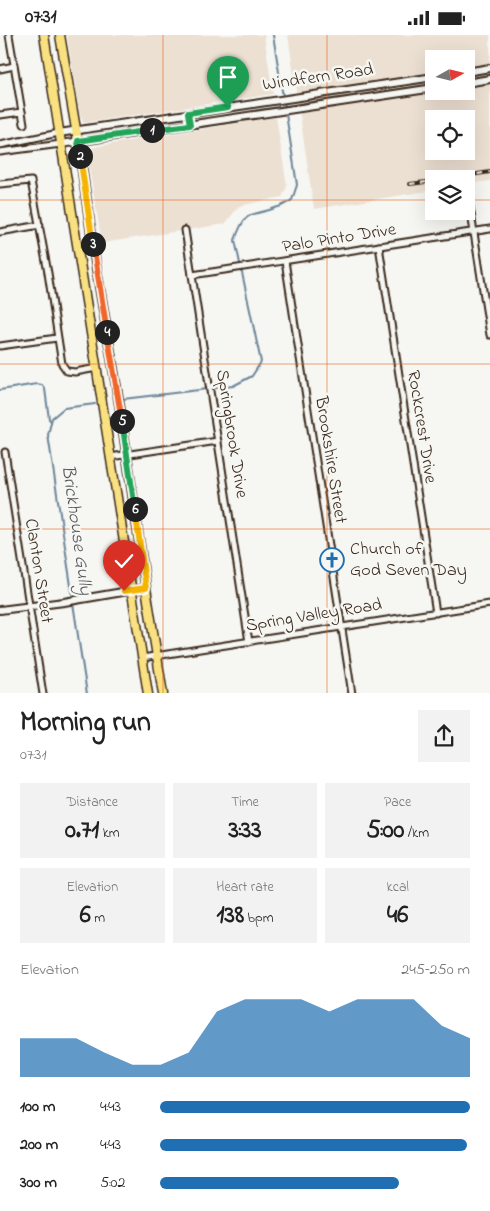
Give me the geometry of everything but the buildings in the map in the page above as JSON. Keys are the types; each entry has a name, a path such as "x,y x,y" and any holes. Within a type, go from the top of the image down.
{"main road":[{"path":"44,35 148,693"},
{"path":"60,35 163,693"},
{"path":"81,267 96,266"}],"street":[{"path":"9,35 24,124"},
{"path":"0,69 14,67"},
{"path":"475,70 490,68"},
{"name":"Windfern Road","path":"59,133 425,78"},
{"path":"475,82 490,79"},
{"name":"Windfern Road","path":"61,144 425,89"},
{"path":"267,113 268,101"},
{"path":"0,115 22,112"},
{"path":"188,113 190,125"},
{"path":"0,145 59,133"},
{"path":"0,152 61,144"},
{"path":"0,185 31,181 40,225 62,364 67,371 75,372 97,368"},
{"path":"472,220 490,335"},
{"path":"0,232 40,225"},
{"name":"Palo Pinto Drive","path":"192,275 490,229"},
{"name":"Springbrook Drive","path":"185,230 249,642"},
{"name":"Rockcrest Drive","path":"379,246 436,613"},
{"name":"Brookshire Street","path":"285,261 352,693"},
{"path":"0,346 57,338"},
{"path":"110,457 218,441"},
{"name":"Clanton Street","path":"5,452 43,693"},
{"path":"0,610 64,602 146,588"},
{"name":"Spring Valley Road","path":"142,658 490,604"}],"shaded area":[{"path":"67,35 264,35 273,94 84,123 80,115"},
{"path":"288,35 490,35 490,181 475,183 475,170 425,170 425,191 314,209"},
{"path":"276,117 287,186 282,197 239,206 225,224 102,243 86,150 98,146"}],"waterway":[{"name":"Brickhouse Gully","path":"273,35 283,97"},
{"name":"Brickhouse Gully","path":"123,399 233,386 252,376 261,362 235,240 243,222 251,215 280,206 292,200 297,185 284,101"},
{"path":"0,390 37,384 42,385 45,389 49,419 51,421"},
{"name":"Brickhouse Gully","path":"73,599 48,435 52,418 64,408 95,404"},
{"name":"Brickhouse Gully","path":"73,603 87,693"}],"railway":[{"path":"475,174 490,172"},
{"path":"410,184 425,182"}],"place":[{"name":"Church of God Seven Day","path":"332,560"}],"route":[{"path":"124,591 146,588 78,141 190,125 188,113 228,107"}]}
